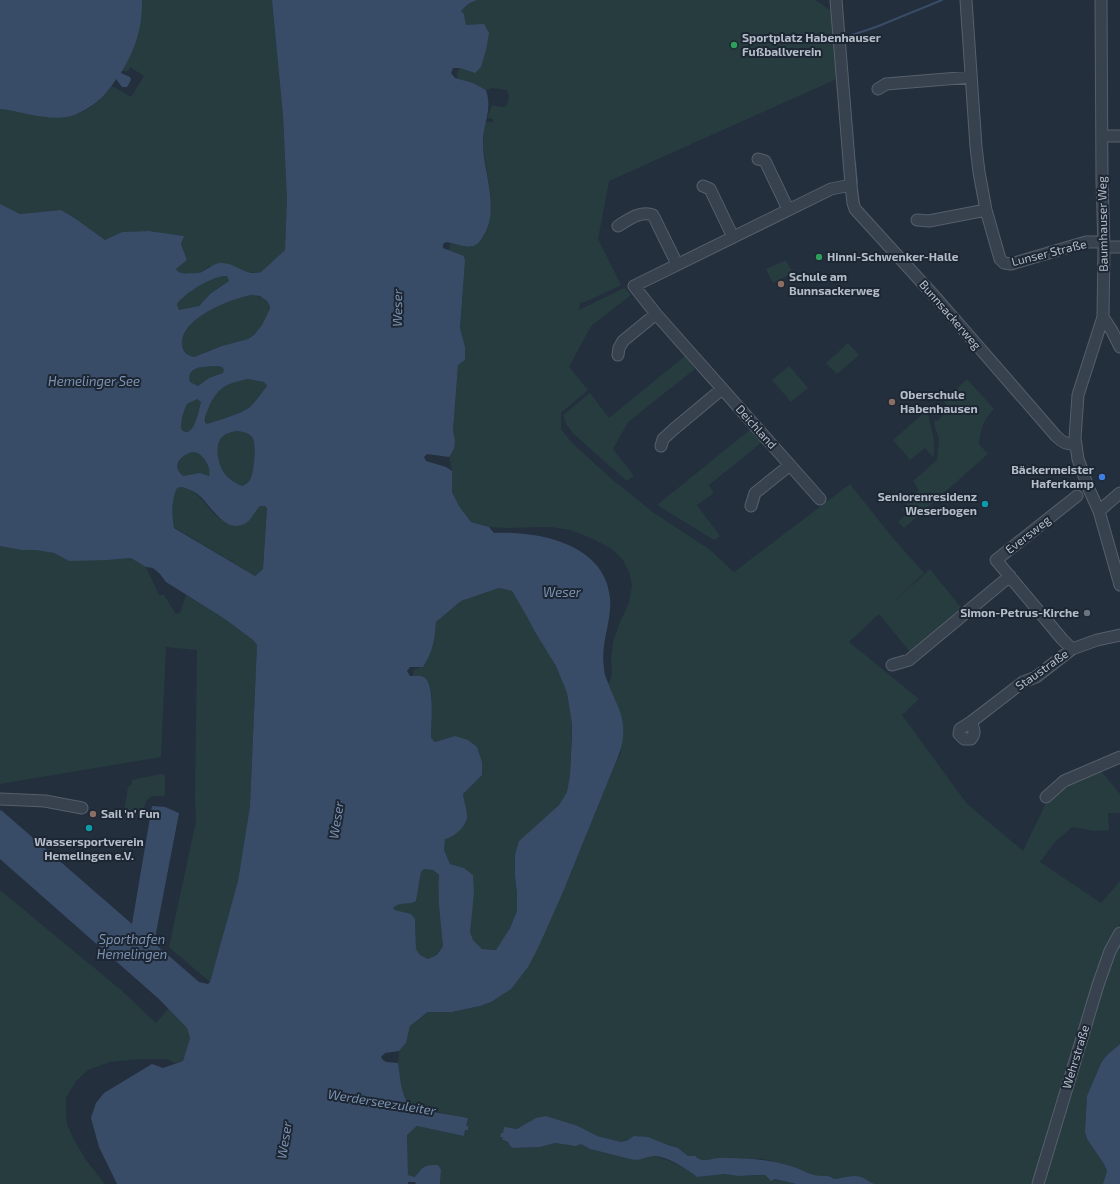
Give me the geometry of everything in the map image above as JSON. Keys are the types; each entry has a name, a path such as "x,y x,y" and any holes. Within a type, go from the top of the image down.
{"street":[{"name":"Bunnsackerweg","path":"836,0 851,186 853,203 858,214 937,299 1056,436 1068,445 1076,444"},
{"name":"Lunser Straße","path":"966,0 979,172 986,210 1000,259 1004,263 1011,264 1086,242 1104,244"},
{"name":"Baumhauser Weg","path":"1101,0 1104,244 1103,317 1078,395 1076,444 1078,459 1088,487 1099,511 1120,585"},
{"path":"878,89 886,84 971,77"},
{"path":"1103,136 1120,136"},
{"path":"758,159 765,161 788,209"},
{"path":"704,186 710,189 733,237"},
{"name":"Deichland","path":"820,500 656,314 634,286 831,189 851,186"},
{"path":"917,220 929,221 986,210"},
{"path":"618,226 641,214 648,213 653,215 677,264"},
{"path":"1104,244 1120,247"},
{"path":"618,355 619,348 623,341 656,314"},
{"path":"1103,317 1120,347"},
{"path":"661,446 663,439 674,428 722,389"},
{"path":"752,506 755,493 790,465"},
{"path":"1099,511 1120,493"},
{"name":"Eversweg","path":"1072,649 996,560 1077,496"},
{"path":"892,665 909,660 1010,576"},
{"name":"Staustraße","path":"972,722 1023,682 1036,676 1072,649 1096,640 1120,635"},
{"path":"1046,797 1064,781 1120,757"},
{"path":"0,799 45,801 82,808"},
{"name":"Wehrstraße","path":"1038,1184 1098,985 1110,951 1120,933"}],"green space":[{"path":"142,0 272,0 283,116 287,199 285,250 261,272 256,273 209,266 200,273 181,274 175,270 187,260 181,244 183,236 149,231 122,232 105,240 61,210 20,214 0,204 0,109 60,117 73,115 86,110 99,101 112,86 131,97 144,76 130,67 128,71 122,71 131,54 140,28"},
{"path":"477,0 815,0 833,12 839,78 609,181 598,239 621,285 580,303 579,310 625,288 631,295 591,326 569,367 588,390 561,413 561,429 572,443 614,481 654,513 709,549 734,572 850,484 892,537 924,573 887,608 930,569 963,610 910,652 879,614 849,642 919,699 902,715 967,804 1023,851 1046,803 1063,788 1074,781 1101,771 1120,794 1120,813 1108,813 1109,830 1094,831 1072,827 1054,843 1040,862 1101,903 1120,881 1120,924 1110,939 1096,974 1034,1184 875,1184 857,1176 834,1179 830,1176 816,1176 792,1166 763,1159 721,1158 704,1161 695,1156 688,1156 678,1148 660,1142 632,1138 621,1142 597,1136 578,1126 546,1116 517,1129 513,1128 503,1137 513,1148 540,1147 555,1143 569,1145 581,1144 590,1149 634,1160 654,1156 683,1167 697,1177 725,1174 738,1176 765,1175 768,1179 796,1184 440,1184 441,1170 420,1170 415,1177 408,1175 407,1135 417,1126 464,1136 468,1118 415,1108 407,1102 403,1093 398,1063 399,1051 406,1043 410,1026 429,1012 452,1012 491,1002 563,892 613,769 621,753 617,706 609,684 612,673 611,661 613,642 629,603 632,585 629,572 623,560 612,549 593,539 571,530 551,527 489,527 471,522 459,506 452,492 452,471 449,457 455,445 453,432 458,365 465,360 465,347 460,328 465,261 464,256 449,250 450,243 471,246 491,209 490,191 483,146 484,123 494,122 493,119 487,118 492,105 501,107 507,106 509,97 507,90 492,88 486,90 473,83 457,78 457,73 460,68 475,73 464,14 461,11 468,4"},
{"path":"786,260 793,273 773,283 766,269"},
{"path":"227,276 229,281 210,294 199,306 179,310 177,304 192,290 218,277"},
{"path":"251,295 266,300 270,308 263,323 253,335 248,339 208,351 194,357 184,352 182,345 183,336 197,319 219,306"},
{"path":"848,343 859,355 837,374 826,363"},
{"path":"685,356 695,369 628,422 613,449 634,476 627,481 573,433 566,424 563,415 590,393 609,418"},
{"path":"789,366 808,388 791,402 772,380"},
{"path":"202,367 222,367 224,373 209,378 198,386 190,382 191,372 194,370"},
{"path":"248,379 264,382 267,386 253,404 247,409 236,414 207,424 207,410 218,391 227,384"},
{"path":"967,379 994,409 987,417 983,425 979,444 988,454 904,528 898,522 907,514 902,509 911,500 910,498 919,490 913,481 937,460 939,439 934,424 935,420 938,421 949,406 944,402"},
{"path":"197,399 201,402 195,423 189,431 185,432 181,429 184,410 187,404"},
{"path":"926,411 934,441 933,457 925,448 910,460 893,440"},
{"path":"751,429 762,442 709,485 714,493 697,505 720,536 714,540 657,505"},
{"path":"237,431 250,435 254,440 253,471 250,480 242,486 232,481 224,473 220,465 218,455 218,445 222,437"},
{"path":"192,452 198,453 205,460 209,469 209,476 200,473 183,476 180,472 178,469 179,462 184,456"},
{"path":"182,487 198,495 216,516 227,523 249,520 260,506 265,506 267,508 263,569 255,576 174,527 172,512 174,498 177,488"},
{"path":"0,546 21,550 35,550 54,553 69,560 108,560 131,558 146,567 159,595 164,595 176,614 180,613 186,595 234,624 257,645 250,806 238,881 210,982 169,947 196,821 197,650 166,647 161,757 0,784"},
{"path":"499,588 512,591 556,666 567,693 572,724 570,775 567,792 559,805 519,841 515,876 517,911 510,928 496,950 482,949 473,940 470,932 471,915 464,868 450,864 444,850 445,839 467,817 463,794 482,775 482,762 477,747 455,736 435,742 431,738 432,705 430,687 423,679 413,675 414,670 423,666 433,647 436,622 461,601"},
{"path":"161,774 165,775 164,796 154,796 149,798 140,816 124,812 128,787 132,784 132,780"},
{"path":"424,869 433,870 439,875 439,902 443,946 437,955 428,959 420,955 416,949 415,919 411,914 395,910 393,907 398,904 416,901 421,872"},
{"path":"0,890 121,990 156,1023 169,1008 187,1028 190,1038 183,1061 175,1063 167,1059 139,1059 110,1062 88,1070 76,1081 66,1098 67,1124 73,1138 86,1160 105,1184 0,1184"},
{"path":"1120,941 1120,1044 1106,1056 1101,1063 1087,1096 1085,1132 1087,1139 1107,1171 1103,1184 1040,1184 1094,1012 1113,955"}],"water":[{"path":"0,0 142,0 141,20 137,38 121,73 130,77 131,80 127,87 122,87 116,79 104,95 92,105 75,115 63,118 45,117 0,109"},
{"path":"272,0 477,0 468,4 461,11 464,14 466,25 484,24 489,33 481,67 475,73 460,68 453,68 451,73 455,78 473,83 486,90 488,98 488,111 483,146 490,192 490,215 488,226 477,244 473,246 463,246 446,242 443,244 443,248 464,256 465,261 460,328 465,347 465,360 458,365 453,431 455,445 453,451 449,457 427,454 424,457 426,461 446,467 452,471 452,492 459,506 471,522 489,527 494,533 530,535 549,538 567,544 583,553 596,565 605,580 610,598 603,659 604,670 621,715 623,739 618,757 563,892 528,967 511,989 491,1002 452,1012 428,1012 410,1026 406,1043 399,1051 385,1053 381,1057 386,1062 398,1063 404,1094 408,1102 412,1105 418,1108 468,1118 466,1126 468,1126 468,1130 465,1130 464,1136 417,1126 407,1135 408,1175 415,1177 420,1170 425,1167 430,1165 438,1165 441,1170 440,1184 416,1184 415,1182 408,1182 408,1184 117,1184 99,1147 91,1118 96,1103 104,1093 152,1064 163,1068 183,1061 190,1038 187,1028 159,999 0,859 0,811 1,810 132,924 152,806 165,807 179,813 154,943 199,982 208,984 210,982 238,881 250,806 257,645 253,640 225,619 166,582 153,568 146,567 131,558 69,561 54,553 35,550 21,550 0,546 0,204 20,214 61,210 105,240 122,232 149,231 184,236 181,244 187,260 176,269 182,273 199,273 218,263 232,265 251,273 261,272 285,250 287,199 283,116","holes":["227,276 229,281 210,294 199,306 179,310 177,304 181,299 192,290 218,277","251,295 260,296 267,301 270,309 262,325 254,335 248,339 222,346 194,357 186,353 183,350 182,345 183,336 189,327 197,319 208,312 231,301","217,366 222,367 224,370 223,373 209,378 198,386 190,382 191,372 198,368","248,379 264,382 267,386 253,404 247,409 207,424 205,422 205,418 210,404 217,393 230,384","197,399 201,402 195,423 189,431 185,432 181,429 184,410 187,404","233,432 245,432 254,440 253,471 250,480 242,486 232,481 224,473 220,465 218,455 218,445 220,440 225,435","192,452 198,453 207,463 209,476 200,473 183,476 179,472 177,465 184,456","182,487 195,492 220,519 232,526 239,526 246,523 260,506 265,506 267,508 263,569 255,576 174,528 172,508 177,488","499,588 512,591 556,666 567,693 572,724 570,775 567,792 559,805 519,841 515,855 517,911 510,928 496,950 482,949 473,940 470,932 474,893 473,875 464,868 450,864 444,850 445,839 459,831 466,821 467,814 463,794 482,775 482,762 477,747 468,740 455,736 435,742 431,738 432,715 428,682 422,676 410,676 407,671 410,667 423,667 427,661 434,640 436,622 461,601","424,869 433,870 439,875 439,902 443,946 437,955 428,959 420,955 416,949 415,919 411,914 395,910 393,908 398,905 416,901 421,872"]},
{"path":"1120,1044 1120,1184 1103,1184 1107,1171 1087,1139 1085,1132 1087,1096 1101,1063 1106,1056"},
{"path":"546,1116 578,1126 597,1136 621,1142 634,1136 648,1137 678,1148 688,1156 695,1156 701,1160 730,1158 765,1160 794,1167 814,1175 832,1177 834,1179 858,1176 875,1184 796,1184 775,1179 771,1181 765,1175 738,1176 725,1174 697,1177 678,1164 661,1157 652,1156 634,1160 590,1149 581,1144 576,1146 555,1143 540,1147 513,1148 508,1142 502,1139 503,1137 500,1137 501,1133 503,1133 504,1127 517,1129 536,1118"}],"waterway":[{"path":"843,38 876,27 942,0"},
{"path":"853,145 854,158"},
{"path":"855,162 857,183"},
{"path":"857,189 859,203"}],"place":[{"name":"Sportplatz Habenhauser Fußballverein","path":"734,45"},
{"name":"Hinni-Schwenker-Halle","path":"819,257"},
{"name":"Schule am Bunnsackerweg","path":"781,284"},
{"name":"Oberschule Habenhausen","path":"892,402"},
{"name":"Bäckermeister Haferkamp","path":"1102,477"},
{"name":"Seniorenresidenz Weserbogen","path":"985,504"},
{"name":"Simon-Petrus-Kirche","path":"1087,613"},
{"name":"Sail 'n' Fun","path":"93,814"},
{"name":"Wassersportverein Hemelingen e.V.","path":"89,828"}],"water label":[{"name":"Weser","path":"397,308"},
{"name":"Hemelinger See","path":"94,381"},
{"name":"Weser","path":"562,592"},
{"name":"Weser","path":"336,820"},
{"name":"Sporthafen Hemelingen","path":"132,946"},
{"name":"Werderseezuleiter","path":"382,1102"},
{"name":"Weser","path":"284,1140"}]}
